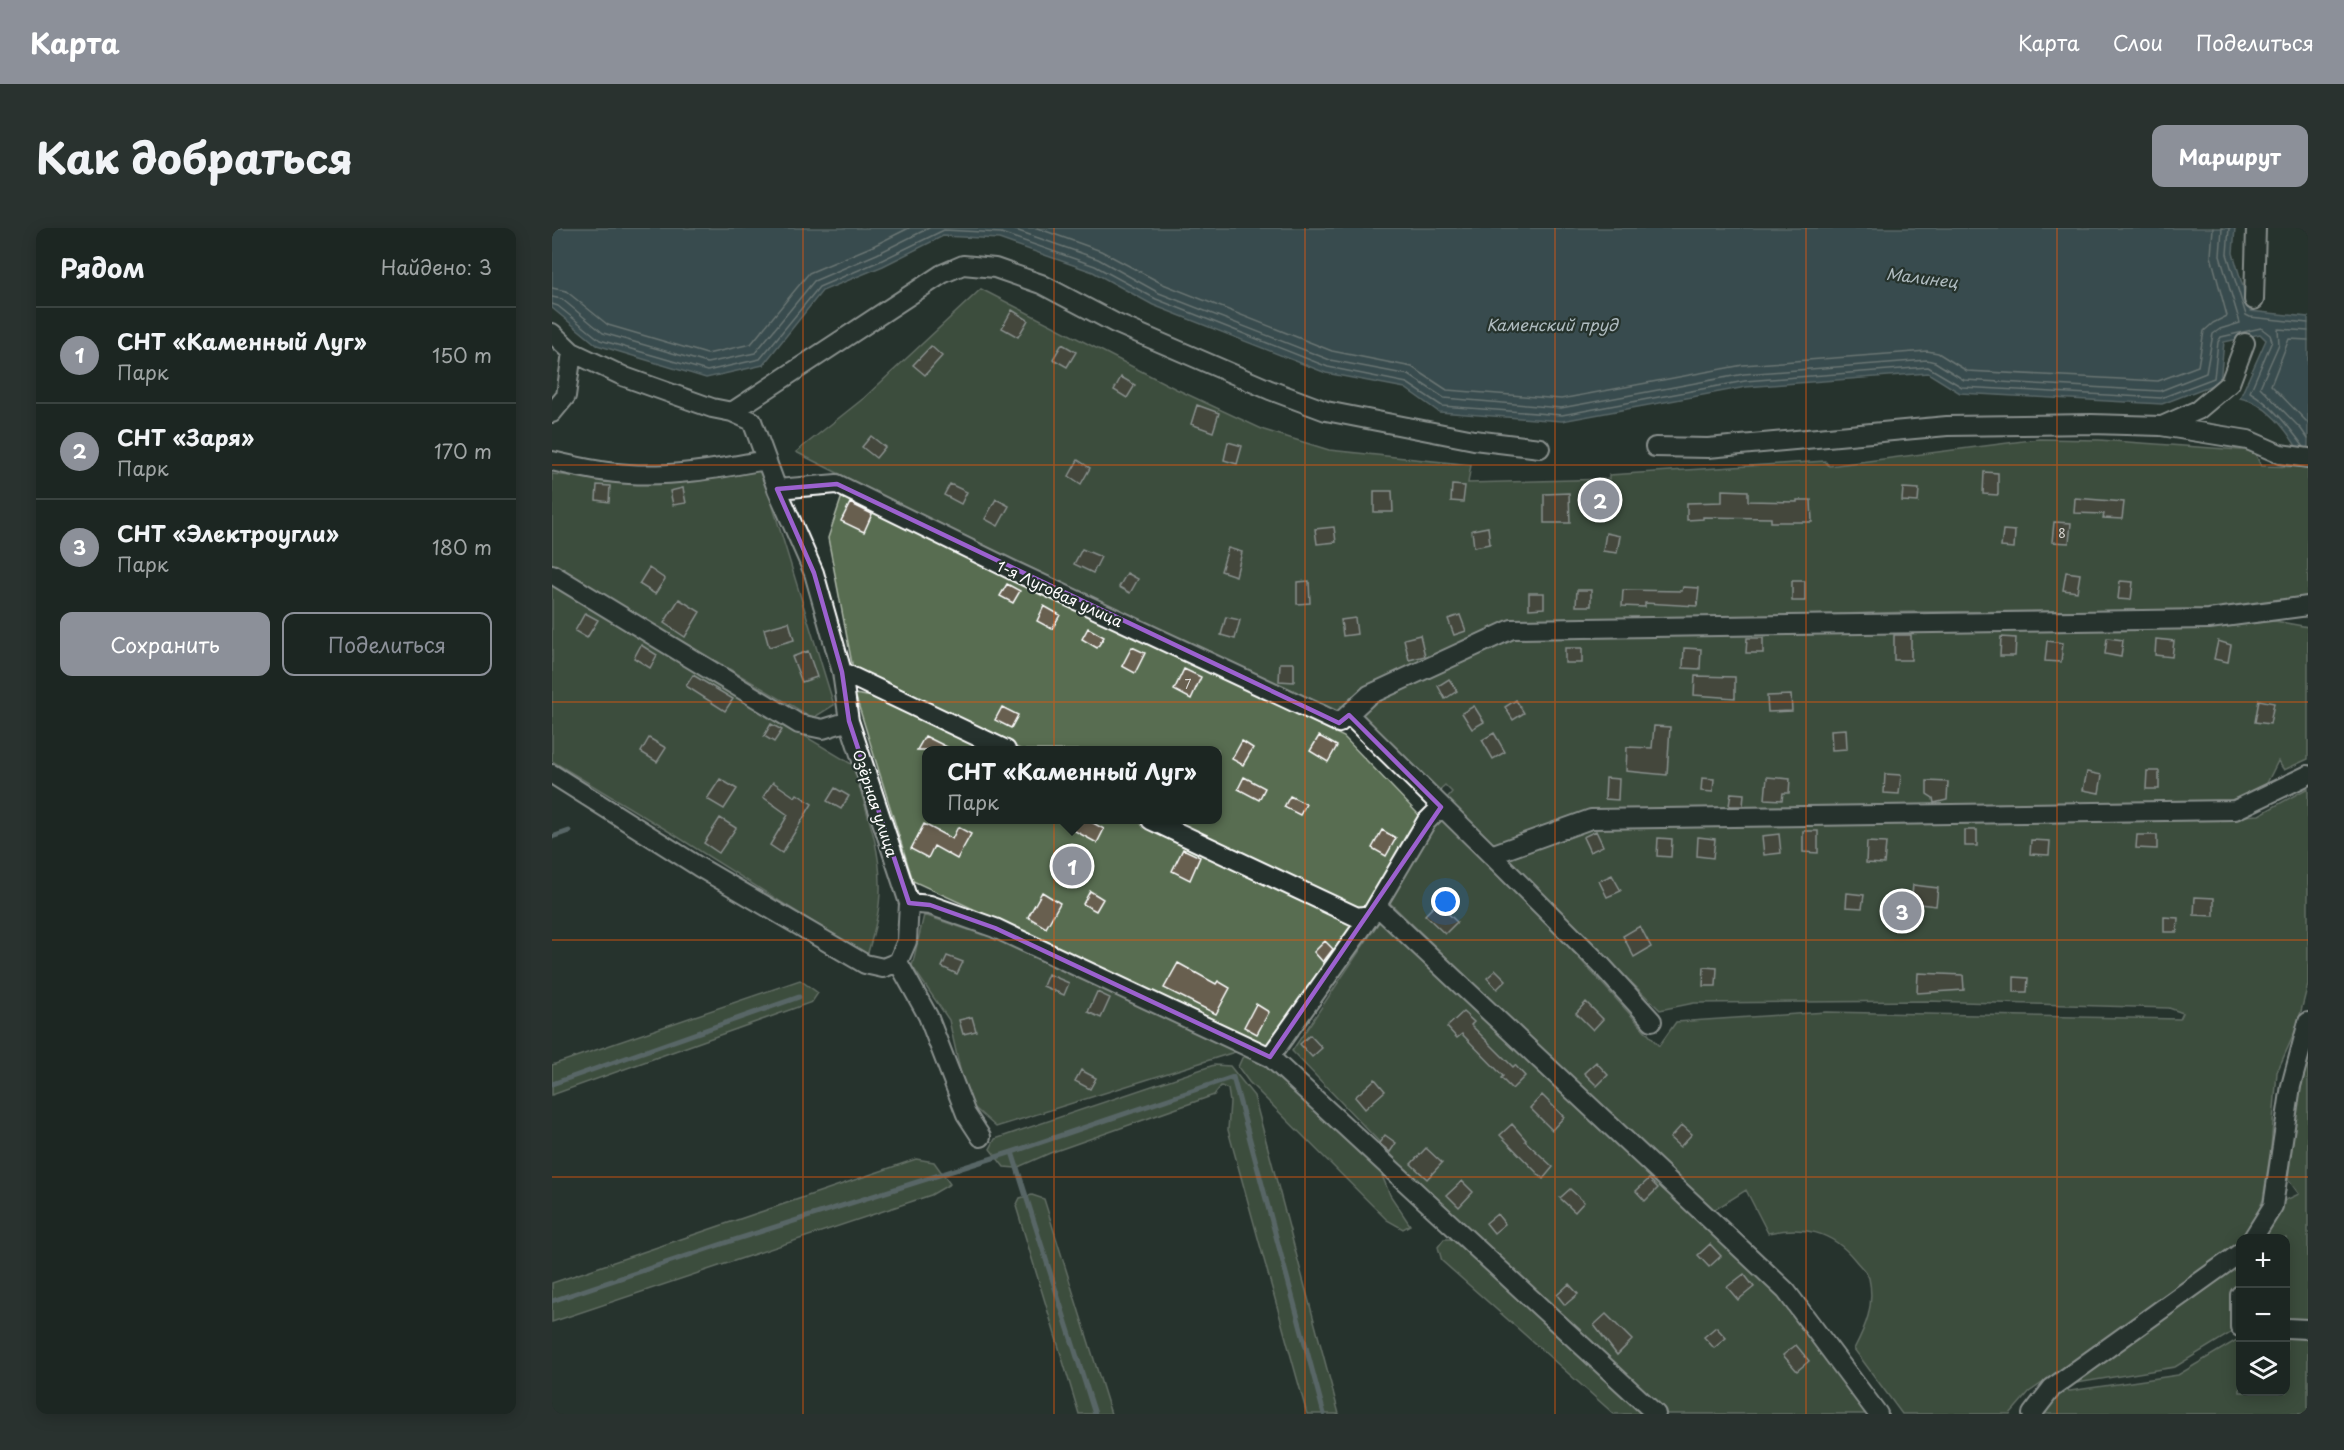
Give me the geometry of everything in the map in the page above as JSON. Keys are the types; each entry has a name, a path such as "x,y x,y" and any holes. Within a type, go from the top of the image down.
{"street":[{"path":"2254,300 2256,228"},
{"path":"552,333 572,352 626,377 712,408 732,412 942,274 963,265 995,268 1041,284 1115,323 1270,390 1326,411 1474,440 1540,448"},
{"path":"2161,426 2198,410 2230,383 2245,343"},
{"path":"552,413 566,396 572,352"},
{"name":"Озёрная улица","path":"732,412 752,421 777,489 814,573 842,672 849,721 909,903 907,941 898,962"},
{"path":"1655,447 1708,448 1947,426 2091,424 2161,426 2248,440 2280,454 2308,458"},
{"path":"552,461 583,468 630,474 705,471 766,460"},
{"name":"1-я Луговая улица","path":"777,489 837,484 1014,572 1344,719 1491,855 1652,1021"},
{"path":"552,574 799,724 823,729 849,721"},
{"path":"1344,719 1369,695 1512,629 2209,620 2308,606"},
{"path":"842,672 998,746"},
{"path":"552,774 699,867 865,964 883,968 898,962 928,1016 966,1114 981,1137"},
{"path":"1491,855 1591,819 2235,810 2308,775"},
{"path":"1270,1057 1374,911 1426,822 1441,807"},
{"path":"1162,824 1357,917 1374,911"},
{"path":"909,903 930,905 995,928 1270,1057 1656,1414"},
{"path":"1374,911 1786,1291 1878,1414"},
{"path":"2256,1234 2273,1206 2291,1086 2308,1022"},
{"path":"2032,1414 2052,1388 2236,1256"},
{"path":"2290,1328 2308,1329"}],"highlighted area":[{"path":"837,484 1339,723 1349,715 1441,807 1270,1057 995,928 930,905 909,903 849,721 842,672 814,573 777,489"}],"green space":[{"path":"981,289 1176,389 1264,430 1329,450 1471,465 1468,483 1609,479 1609,475 1825,461 1829,466 2039,439 2099,440 2254,451 2261,466 2308,467 2308,598 2208,610 1913,612 1510,623 1481,633 1366,689 1340,717 796,452 864,398"},
{"path":"761,468 834,705 813,718 552,565 552,474 629,482"},
{"path":"843,493 1344,737 1420,816 1369,905 1361,909 1178,824 1222,824 1222,746 1014,746 853,669 828,538"},
{"path":"552,584 853,765 874,838 879,868 878,911 867,956 552,761"},
{"path":"2275,621 2308,627 2308,759 2284,770 2278,761 2265,787 2226,802 1597,811 1491,848 1447,798 1452,792 1445,785 1437,792 1362,713 1370,702 1515,634 2203,628"},
{"path":"855,694 896,701 990,746 922,746 922,824 1148,824 1355,923 1270,1050 1229,1027 913,881"},
{"path":"2308,788 2308,984 2297,1027 2277,1072 2271,1148 2263,1200 2249,1233 2236,1234 2236,1247 2227,1257 2029,1392 2010,1414 1902,1414 1854,1349 1868,1315 1871,1288 1867,1273 1846,1250 1826,1236 1816,1233 1793,1230 1768,1233 1746,1190 1711,1212 1388,901 1442,814 1494,865 1659,1046 1676,1022 1826,1012 2180,1019 2183,1013 2169,1008 1927,1001 1694,1003 1660,1010 1540,895 1506,859 1598,825 2175,820 2259,815"},
{"path":"924,915 983,935 987,932 1241,1050 996,1127 967,1101 949,1020 912,966"},
{"path":"1381,919 1779,1296 1869,1414 1667,1414 1408,1172 1292,1051"},
{"path":"800,980 818,993 812,1002 552,1095 552,1065"},
{"path":"1245,1056 1277,1070 1381,1173 1390,1195 1410,1225 1403,1229 1387,1220 1249,1082 1238,1067"},
{"path":"2308,1056 2308,1414 2032,1414 2052,1388 2070,1391 2178,1375 2236,1340 2236,1396 2290,1396 2290,1234 2256,1234 2273,1206 2299,1194 2288,1179 2297,1105"},
{"path":"1214,1065 1230,1066 1254,1096 1339,1414 1307,1414 1228,1130 1230,1102 1228,1089 1221,1086 1214,1095 1050,1153 1016,1168 1004,1167 990,1149 995,1139"},
{"path":"916,1159 934,1162 950,1184 931,1195 552,1322 552,1283"},
{"path":"1032,1195 1044,1199 1111,1414 1079,1414 1016,1206 1020,1198"},
{"path":"1444,1239 1454,1239 1643,1414 1614,1414 1442,1261 1438,1247"},
{"path":"2236,1266 2236,1329 2175,1367 2077,1383 2075,1377"}],"water":[{"name":"Каменский пруд","path":"552,228 2235,228 2233,253 2250,311 2308,317 2308,453 2300,453 2283,427 2267,411 2259,405 2240,398 2266,340 2260,334 2224,342 2220,382 2162,404 1960,393 1928,373 1746,387 1562,421 1439,412 1405,388 1326,373 1153,305 1093,272 999,239 943,236 883,266 822,291 763,365 706,378 597,345 552,308"}],"building":[{"path":"1012,310 1028,320 1018,337 1002,328"},
{"path":"1062,344 1076,352 1067,367 1053,359"},
{"path":"931,346 942,356 925,375 913,365"},
{"path":"1121,377 1135,385 1127,398 1114,390"},
{"path":"1197,405 1219,413 1213,432 1191,424"},
{"path":"871,436 885,447 876,458 862,447"},
{"path":"1228,442 1242,446 1237,464 1224,460"},
{"path":"1078,460 1090,468 1081,484 1069,476"},
{"path":"1984,472 1998,473 1998,495 1983,494"},
{"path":"950,484 967,492 961,504 944,495"},
{"path":"597,485 610,486 609,502 596,500"},
{"path":"1452,485 1465,486 1463,502 1451,501"},
{"path":"683,488 686,503 673,505 670,491"},
{"path":"1903,488 1919,489 1918,502 1902,501"},
{"path":"1722,490 1748,491 1748,501 1811,500 1812,522 1771,522 1771,518 1703,517 1703,519 1687,520 1687,503 1722,502"},
{"path":"1374,491 1392,491 1393,512 1374,512"},
{"path":"1569,493 1570,523 1544,523 1544,494"},
{"path":"2075,498 2124,502 2122,519 2103,518 2104,514 2074,513"},
{"path":"996,499 1009,506 998,526 985,519"},
{"path":"850,503 872,514 864,532 841,521"},
{"path":"2054,522 2071,523 2069,543 2052,542"},
{"path":"1334,527 1336,542 1317,544 1315,529"},
{"path":"1488,527 1490,544 1474,547 1472,530"},
{"path":"2003,530 2015,531 2014,548 2001,547"},
{"path":"1606,533 1620,536 1617,553 1603,551"},
{"path":"1228,548 1242,552 1236,576 1221,571"},
{"path":"1082,549 1101,557 1093,573 1074,564"},
{"path":"649,568 665,579 655,594 639,584"},
{"path":"2066,572 2080,574 2077,592 2063,590"},
{"path":"1127,573 1138,579 1130,593 1119,587"},
{"path":"1309,581 1310,603 1297,604 1297,582"},
{"path":"1792,581 1805,581 1805,601 1792,601"},
{"path":"2120,581 2133,582 2131,600 2118,599"},
{"path":"1007,584 1020,591 1013,603 1000,596"},
{"path":"1683,587 1699,588 1697,606 1645,603 1645,607 1622,606 1623,590 1682,591"},
{"path":"1577,590 1591,590 1591,606 1576,606"},
{"path":"1529,593 1544,593 1544,608 1529,609"},
{"path":"679,599 700,612 685,637 664,623"},
{"path":"1044,606 1060,615 1052,629 1037,621"},
{"path":"585,613 598,620 587,638 575,631"},
{"path":"1460,615 1466,631 1454,635 1448,619"},
{"path":"1226,617 1240,620 1235,639 1221,635"},
{"path":"1355,618 1357,634 1343,636 1341,620"},
{"path":"789,622 794,640 769,647 764,629"},
{"path":"1088,628 1104,637 1097,648 1082,639"},
{"path":"1420,635 1425,656 1409,660 1404,639"},
{"path":"1894,635 1911,635 1911,660 1894,660"},
{"path":"2001,637 2016,638 2015,656 2000,656"},
{"path":"1747,638 1763,638 1763,653 1746,653"},
{"path":"2107,638 2123,640 2121,657 2105,654"},
{"path":"2156,639 2174,641 2172,657 2155,655"},
{"path":"2047,641 2063,643 2061,662 2045,661"},
{"path":"2218,641 2231,645 2228,662 2214,659"},
{"path":"641,645 657,655 650,668 634,658"},
{"path":"1132,647 1145,653 1135,673 1122,666"},
{"path":"1565,648 1582,648 1582,663 1565,663"},
{"path":"1684,648 1701,649 1700,669 1683,668"},
{"path":"808,651 817,677 802,682 792,657"},
{"path":"1280,663 1294,663 1294,682 1279,681"},
{"path":"1184,669 1201,677 1191,699 1174,690"},
{"path":"693,675 733,699 725,711 686,686"},
{"path":"1695,676 1735,677 1735,698 1694,695"},
{"path":"1449,679 1457,691 1445,699 1438,686"},
{"path":"1791,695 1792,711 1768,712 1767,696"},
{"path":"1516,700 1524,713 1513,720 1505,707"},
{"path":"2259,700 2274,703 2270,724 2255,722"},
{"path":"1474,706 1484,722 1472,729 1462,713"},
{"path":"1002,707 1018,715 1011,728 995,720"},
{"path":"771,724 782,730 774,742 764,736"},
{"path":"1654,726 1670,727 1667,775 1626,771 1627,747 1652,748"},
{"path":"1846,729 1847,749 1832,750 1831,730"},
{"path":"1494,733 1505,752 1493,759 1482,740"},
{"path":"925,736 945,746 922,746 922,750 917,750"},
{"path":"1319,736 1337,746 1328,762 1310,751"},
{"path":"649,738 666,748 657,762 641,752"},
{"path":"1242,741 1253,748 1243,765 1232,759"},
{"path":"2147,771 2159,771 2159,789 2146,789"},
{"path":"2087,772 2102,775 2099,793 2083,790"},
{"path":"1885,774 1901,775 1899,794 1884,793"},
{"path":"1244,777 1265,788 1259,800 1238,789"},
{"path":"1767,777 1790,779 1789,793 1783,793 1782,800 1765,799"},
{"path":"1606,778 1619,779 1618,800 1605,799"},
{"path":"1702,778 1714,779 1713,792 1701,791"},
{"path":"720,779 737,789 724,809 707,799"},
{"path":"1927,781 1948,782 1947,800 1934,803 1933,798 1927,794"},
{"path":"773,782 795,797 797,794 812,804 782,853 770,845 788,815 763,797"},
{"path":"835,788 849,796 841,809 827,801"},
{"path":"1731,793 1744,794 1743,806 1729,806"},
{"path":"1290,796 1306,804 1300,815 1284,807"},
{"path":"720,818 736,828 719,853 704,843"},
{"path":"924,824 952,839 958,827 971,834 957,859 934,846 928,858 911,849"},
{"path":"1076,824 1095,824 1104,829 1097,843 1073,830"},
{"path":"1382,830 1396,838 1386,856 1372,848"},
{"path":"1965,830 1977,830 1977,846 1965,846"},
{"path":"1596,831 1603,846 1590,852 1583,837"},
{"path":"1803,831 1818,831 1818,853 1803,852"},
{"path":"1779,834 1781,853 1764,855 1762,836"},
{"path":"2137,835 2157,835 2157,849 2136,848"},
{"path":"1698,837 1715,839 1713,858 1697,856"},
{"path":"1658,838 1672,839 1671,857 1657,856"},
{"path":"2031,840 2050,841 2049,855 2030,854"},
{"path":"1867,842 1886,843 1884,864 1866,863"},
{"path":"1183,849 1200,857 1190,880 1172,871"},
{"path":"1612,875 1621,891 1607,897 1599,881"},
{"path":"1913,885 1938,888 1936,906 1911,903"},
{"path":"1090,891 1103,899 1096,911 1083,904"},
{"path":"1042,892 1060,903 1046,928 1028,917"},
{"path":"1847,893 1864,895 1862,908 1846,907"},
{"path":"2195,897 2214,898 2214,916 2194,915"},
{"path":"1437,903 1457,922 1445,934 1425,915"},
{"path":"2164,917 2178,918 2177,932 2164,932"},
{"path":"1640,926 1651,947 1634,957 1623,936"},
{"path":"1325,941 1333,949 1323,962 1314,952"},
{"path":"947,956 963,962 957,974 942,967"},
{"path":"1178,963 1216,984 1218,981 1230,988 1216,1014 1164,988"},
{"path":"1704,967 1717,968 1716,986 1703,986"},
{"path":"1496,970 1506,980 1497,989 1487,978"},
{"path":"1918,973 1963,975 1964,990 1917,993"},
{"path":"1048,974 1069,983 1064,995 1043,986"},
{"path":"2014,977 2028,978 2027,992 2014,992"},
{"path":"1097,992 1110,998 1101,1018 1088,1012"},
{"path":"1586,1002 1603,1019 1593,1030 1576,1013"},
{"path":"1256,1004 1269,1012 1257,1034 1244,1027"},
{"path":"1463,1012 1474,1022 1471,1025 1525,1076 1512,1089 1501,1078 1503,1076 1462,1034 1457,1038 1447,1027"},
{"path":"972,1017 976,1031 963,1034 959,1020"},
{"path":"1310,1035 1322,1048 1312,1057 1300,1044"},
{"path":"1596,1062 1608,1075 1597,1086 1584,1073"},
{"path":"1081,1070 1096,1078 1090,1089 1075,1081"},
{"path":"1375,1079 1385,1091 1365,1109 1355,1097"},
{"path":"1542,1095 1564,1117 1552,1130 1530,1108"},
{"path":"1512,1124 1525,1141 1553,1167 1543,1179 1500,1135"},
{"path":"1682,1125 1692,1134 1680,1147 1670,1138"},
{"path":"1385,1135 1396,1143 1390,1152 1379,1143"},
{"path":"1426,1148 1442,1163 1427,1179 1411,1164"},
{"path":"1649,1179 1658,1188 1645,1201 1636,1191"},
{"path":"1462,1181 1473,1192 1459,1207 1447,1195"},
{"path":"1570,1189 1584,1202 1575,1212 1560,1198"},
{"path":"1497,1214 1505,1224 1494,1233 1486,1223"},
{"path":"1710,1244 1721,1256 1709,1267 1698,1255"},
{"path":"1744,1274 1754,1287 1738,1300 1727,1287"},
{"path":"1569,1284 1578,1294 1565,1305 1557,1295"},
{"path":"1606,1314 1632,1340 1617,1355 1594,1325"},
{"path":"1716,1327 1726,1338 1714,1348 1704,1337"},
{"path":"1796,1345 1809,1361 1797,1371 1783,1355"}],"waterway":[{"path":"552,837 569,831"},
{"path":"552,1084 799,997"},
{"path":"552,1301 734,1240 1012,1152 1233,1077 1324,1414"},
{"path":"1012,1152 1095,1414"}],"place":[{"name":"СНТ «Заря»","path":"1600,500"},
{"name":"СНТ «Каменный Луг»","path":"1072,866"},
{"name":"СНТ «Электроугли»","path":"1902,911"}],"water label":[{"name":"Малинец","path":"1922,277"}]}
